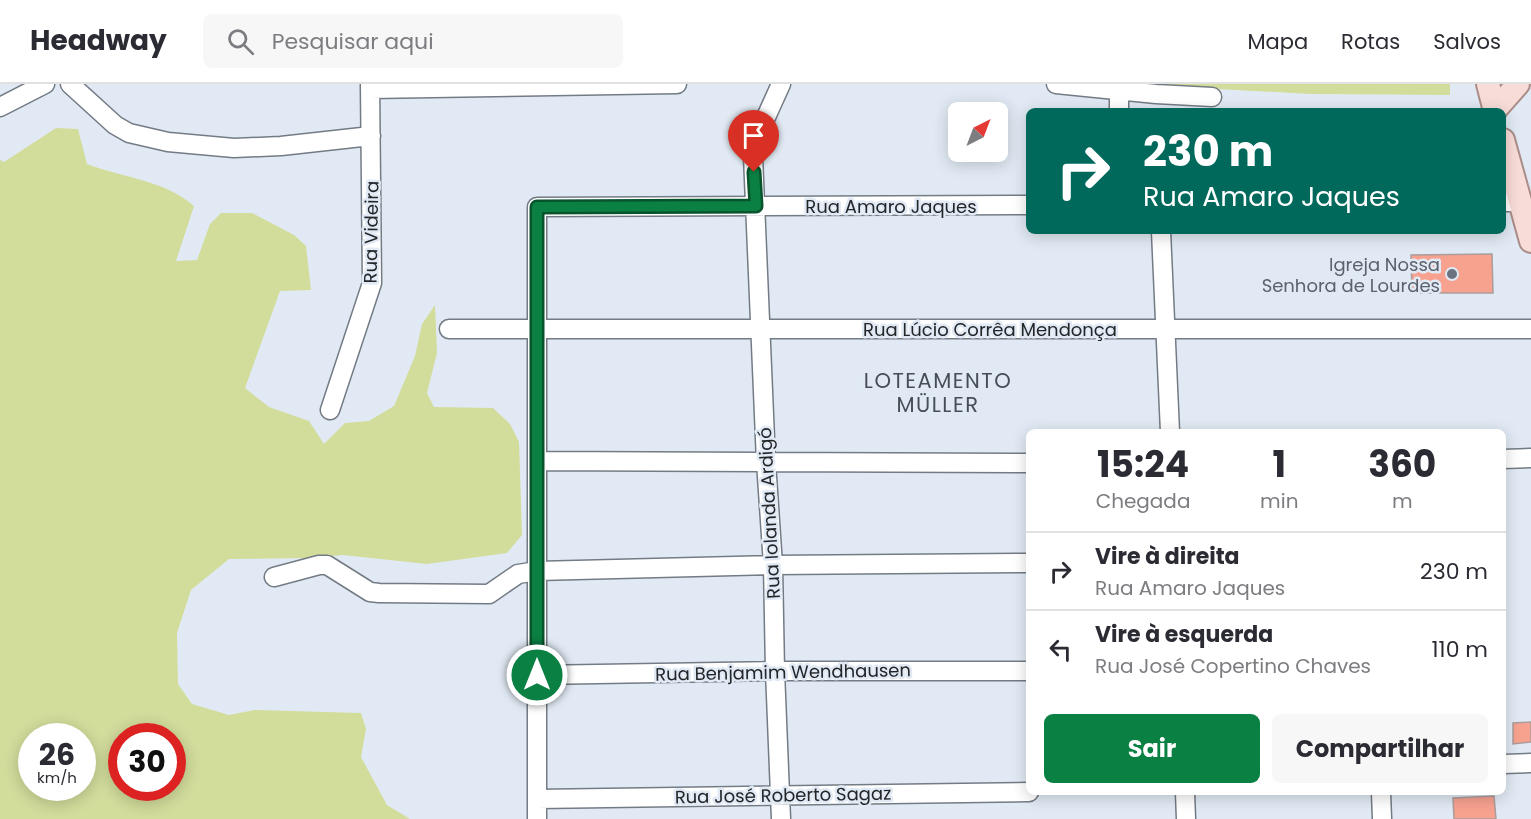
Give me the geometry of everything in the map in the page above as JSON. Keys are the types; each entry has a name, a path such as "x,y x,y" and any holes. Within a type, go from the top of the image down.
{"main road":[{"path":"1488,84 1494,108"},
{"path":"1497,108 1518,84"},
{"path":"1506,163 1511,202 1531,241"}],"street":[{"path":"0,107 45,84"},
{"path":"70,84 115,125 129,133 168,142 234,148 281,146 371,136"},
{"path":"370,86 677,84"},
{"name":"Rua Iolanda Ardigó","path":"781,84 754,147 766,462 773,565 781,819"},
{"path":"1056,84 1212,97"},
{"name":"Rua Videira","path":"330,411 372,283 370,86"},
{"path":"1119,91 1119,108"},
{"name":"Rua Amaro Jaques","path":"537,329 537,207 1026,205"},
{"path":"1161,234 1170,429"},
{"name":"Rua Lúcio Corrêa Mendonça","path":"449,329 1531,329"},
{"path":"537,329 537,819"},
{"path":"1506,459 1531,458"},
{"path":"537,461 1026,463"},
{"path":"274,578 319,565 327,565 370,592 489,594 518,574 537,571 773,565 1026,563"},
{"name":"Rua Benjamim Wendhausen","path":"537,675 775,671 1026,671"},
{"path":"1506,764 1531,763"},
{"name":"Rua José Roberto Sagaz","path":"537,799 1026,792"},
{"path":"1185,795 1186,819"},
{"path":"1381,795 1382,819"}],"green space":[{"path":"1126,84 1450,84 1450,95 1311,94"},
{"path":"56,128 78,129 87,164 170,190 194,206 176,261 197,260 210,224 221,213 252,213 294,235 306,246 311,290 280,291 245,388 269,407 309,421 324,444 345,423 369,421 394,406 415,356 422,324 435,305 437,353 427,393 434,407 493,408 510,424 519,442 522,535 507,553 427,564 343,555 309,558 229,559 191,590 177,633 178,684 192,704 229,715 255,710 361,713 366,729 361,757 387,805 410,819 0,819 0,160 4,162"}],"building":[{"name":"Igreja Nossa Senhora de Lourdes","path":"1492,254 1493,293 1412,293 1411,255"},
{"path":"1531,722 1531,742 1513,744 1513,723"},
{"path":"1494,796 1496,819 1454,819 1453,798"}],"place":[{"name":"Igreja Nossa Senhora de Lourdes","path":"1452,274"}],"district":[{"name":"LOTEAMENTO MÜLLER","path":"938,392"}],"route":[{"path":"537,675 537,207 756,206 754,172"}]}
